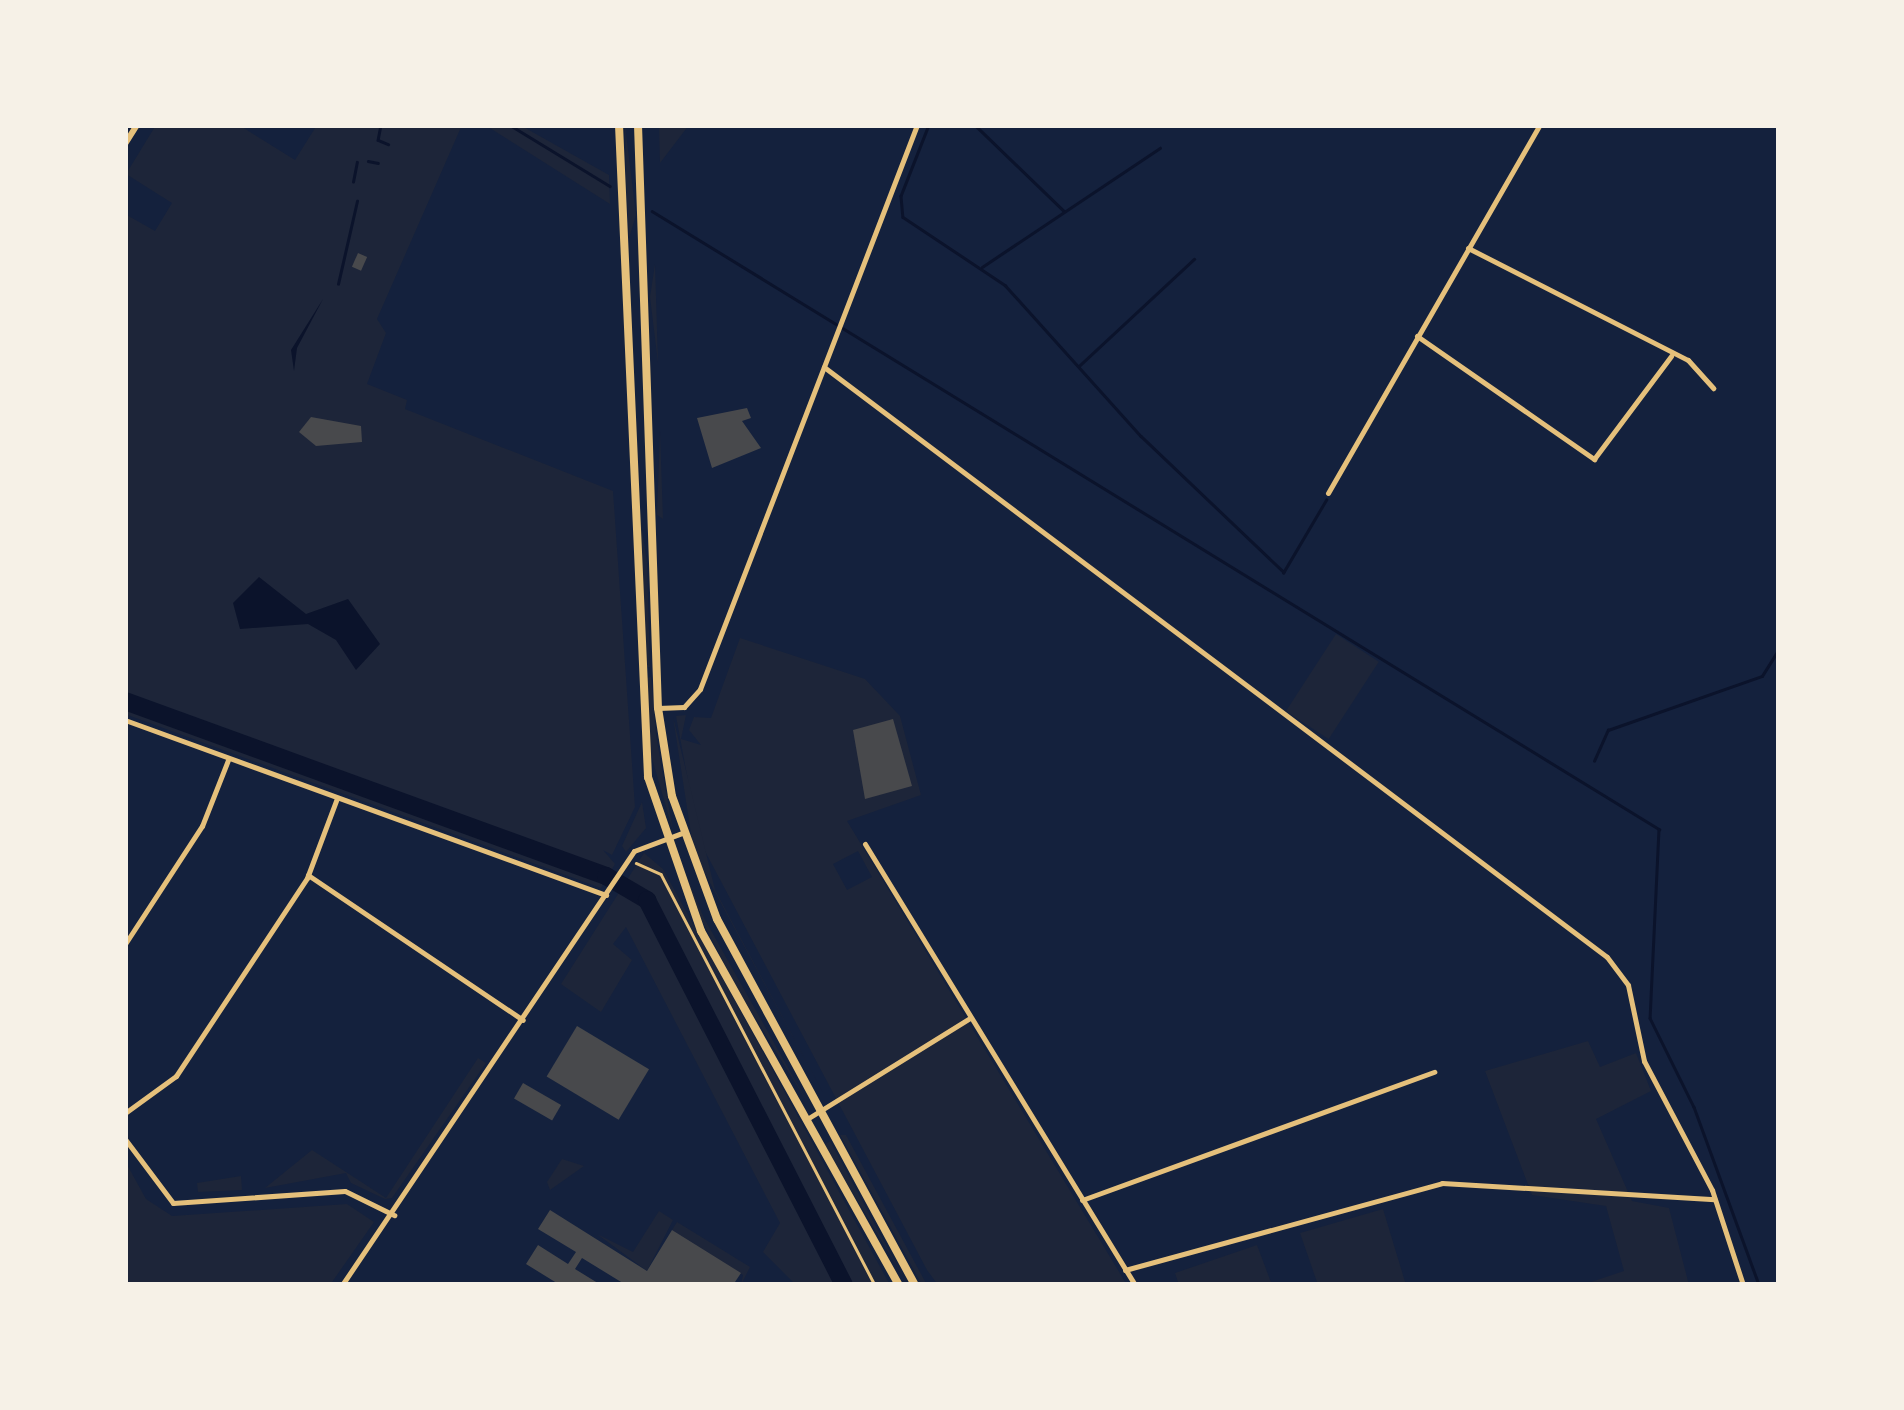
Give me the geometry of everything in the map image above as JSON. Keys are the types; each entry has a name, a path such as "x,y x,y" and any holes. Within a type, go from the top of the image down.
{"main road":[{"path":"619,125 639,702 664,838 706,940 899,1285"},
{"path":"638,125 658,708 682,833 716,919 914,1285"}],"street":[{"path":"125,144 137,125"},
{"path":"658,708 684,707 700,689 917,125"},
{"path":"1328,493 1540,125"},
{"path":"1468,248 1670,356 1696,365 1713,388"},
{"path":"1417,336 1594,459 1670,356"},
{"path":"824,367 1607,957 1628,985 1646,1066 1715,1199 1743,1285"},
{"path":"125,720 607,893"},
{"path":"125,944 202,826 229,759"},
{"path":"125,1112 173,1080 308,875 336,798"},
{"path":"342,1285 394,1215 638,847 682,833"},
{"path":"865,844 1135,1285"},
{"path":"308,875 524,1020"},
{"path":"805,1121 970,1018"},
{"path":"1082,1200 1434,1072"},
{"path":"125,1139 173,1203 351,1192 394,1215"},
{"path":"1126,1270 1442,1183 1715,1199"}],"path":[{"path":"634,863 661,874 876,1285"}],"shaded area":[{"path":"156,125 239,125 295,160 317,125 462,125 377,319 386,333 367,384 407,400 405,409 613,491 635,807 612,855 603,850 615,864 601,888 125,714 125,214 155,231 172,203 126,174"},
{"path":"485,125 520,125 609,175 610,204"},
{"path":"625,125 636,215 629,238 626,182"},
{"path":"659,125 689,125 660,163"},
{"path":"655,264 658,363 650,297"},
{"path":"323,299 297,348 294,371 291,350"},
{"path":"660,431 663,519 657,515"},
{"path":"637,497 647,562 650,667 643,667"},
{"path":"259,577 306,614 348,599 380,644 356,670 336,640 308,624 240,629 233,603"},
{"path":"1336,634 1379,662 1329,739 1286,711"},
{"path":"740,638 865,679 900,716 921,795 847,821 1127,1285 938,1285 699,840 676,716 686,715 681,739 701,745 689,730 694,717 711,718","holes":["858,851 872,877 847,890 833,864"]},
{"path":"651,677 656,735 673,831 649,748 643,678"},
{"path":"673,717 715,890 827,1100 694,853"},
{"path":"642,802 646,828 626,852 622,846"},
{"path":"644,853 663,869 890,1285 796,1285 763,1252 780,1223 626,927 613,944 632,960 601,1012 561,984"},
{"path":"682,865 704,918 809,1105 739,992 702,921"},
{"path":"1588,1041 1600,1067 1636,1053 1651,1091 1596,1119 1632,1201 1669,1208 1689,1285 1582,1285 1624,1271 1606,1206 1532,1195 1485,1071"},
{"path":"478,1058 486,1063 392,1198 385,1199 351,1183 346,1173 265,1188 312,1150 386,1198"},
{"path":"840,1135 846,1135 927,1285 922,1285"},
{"path":"830,1141 882,1238 908,1285 824,1145"},
{"path":"562,1159 584,1166 550,1190 547,1182"},
{"path":"125,1161 146,1199 172,1216 347,1204 374,1222 330,1285 125,1285"},
{"path":"241,1176 242,1190 198,1192 197,1183"},
{"path":"1383,1209 1406,1285 1318,1285 1300,1233"},
{"path":"659,1211 673,1220 647,1271 597,1234 633,1252"},
{"path":"677,1222 750,1267 741,1285 743,1275 672,1230"},
{"path":"1257,1245 1272,1285 1179,1285 1175,1273"}],"building":[{"path":"358,253 367,257 361,271 352,267"},
{"path":"747,408 751,418 742,421 761,448 712,468 697,418"},
{"path":"311,417 361,426 362,442 316,446 299,432"},
{"path":"893,719 912,786 865,799 853,730"},
{"path":"577,1026 649,1069 619,1120 547,1077"},
{"path":"523,1083 561,1105 552,1121 514,1099"},
{"path":"550,1210 647,1271 672,1230 741,1273 733,1285 626,1285 582,1258 575,1269 601,1285 560,1285 526,1264 538,1245 568,1264 576,1252 538,1229"}],"waterway":[{"path":"381,125 378,140 388,144"},
{"path":"510,125 610,186"},
{"path":"929,125 901,196 903,217 1005,285 1141,436 1284,572"},
{"path":"975,125 1064,211"},
{"path":"982,267 1160,148"},
{"path":"368,161 378,163"},
{"path":"353,182 357,162"},
{"path":"338,284 357,201"},
{"path":"652,211 1659,829 1650,1018 1694,1107 1759,1285"},
{"path":"1079,366 1194,259"},
{"path":"1283,573 1326,500"},
{"path":"1594,761 1608,730 1762,676 1779,649"},
{"path":"125,701 606,876 647,900 844,1285"}]}
